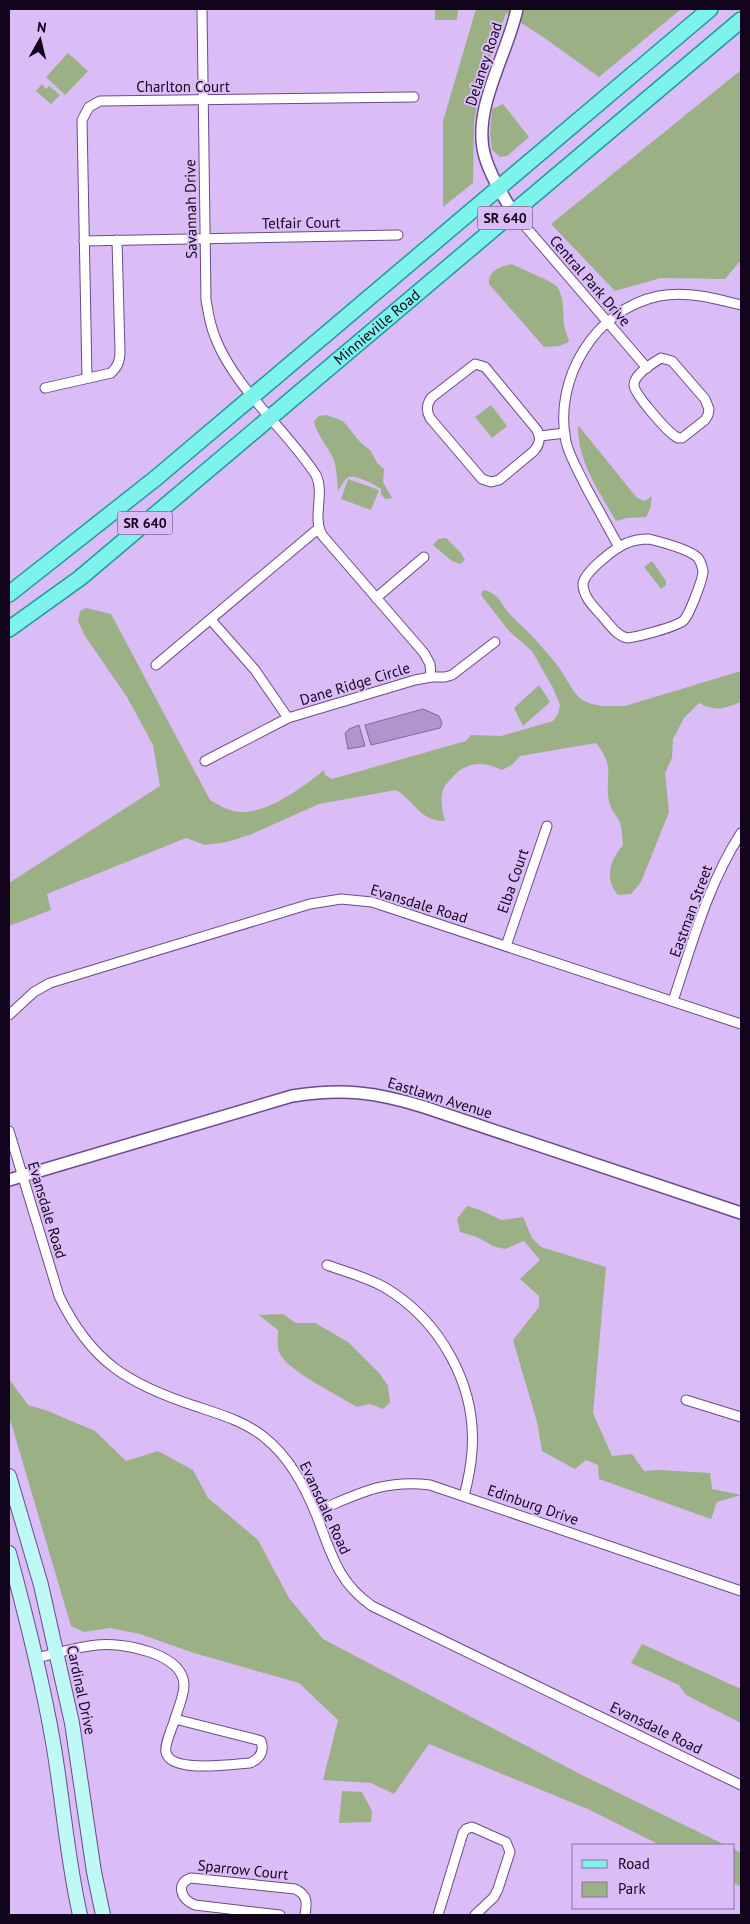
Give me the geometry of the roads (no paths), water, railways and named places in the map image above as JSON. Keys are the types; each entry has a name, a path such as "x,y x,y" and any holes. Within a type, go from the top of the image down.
{"main road":[{"name":"Minnieville Road","path":"9,594 156,478 710,9"},
{"name":"Minnieville Road","path":"9,629 80,578 741,20"},
{"name":"Cardinal Drive","path":"9,1476 41,1585 58,1653 72,1722 102,1915"},
{"path":"9,1553 37,1658 53,1742 72,1876 80,1915"}],"street":[{"name":"Savannah Drive","path":"202,9 206,300 212,329 225,358 252,396"},
{"name":"Delaney Road","path":"513,212 498,188 485,157 482,141 482,123 485,105 507,44 516,9"},
{"name":"Charlton Court","path":"87,378 82,120 89,107 100,101 414,97"},
{"name":"Central Park Drive","path":"513,212 647,368"},
{"name":"Telfair Court","path":"205,238 398,235"},
{"path":"84,241 205,238"},
{"path":"45,388 111,373 120,360 117,240"},
{"path":"619,547 572,460 565,433 566,396 574,368 592,338 607,322 637,304 660,296 700,295 741,305"},
{"path":"661,358 668,359 708,404 707,418 684,438 673,435 637,393 634,385 647,368 661,358"},
{"path":"475,364 482,365 538,430 540,436 534,451 499,480 494,482 485,481 430,418 428,404 431,398 469,367 475,364"},
{"path":"156,665 319,528 318,480 252,396"},
{"path":"540,436 565,433"},
{"name":"Dane Ridge Circle","path":"319,528 326,540 424,653 430,664 431,678"},
{"path":"649,539 689,552 697,557 701,562 703,574 684,621 633,638 622,636 614,631 587,597 583,584 588,572 619,547 632,541 649,539"},
{"path":"376,598 424,557"},
{"name":"Dane Ridge Circle","path":"211,620 255,670 288,718"},
{"name":"Dane Ridge Circle","path":"205,760 288,718 415,680 452,675 495,642"},
{"name":"Elba Court","path":"506,946 547,826"},
{"name":"Eastman Street","path":"673,1001 716,878 727,855 741,833"},
{"name":"Evansdale Road","path":"9,1015 34,992 50,983 324,901 355,899 372,902 741,1024"},
{"name":"Eastlawn Avenue","path":"9,1180 292,1096 350,1091 375,1094 424,1107 741,1213"},
{"name":"Evansdale Road","path":"9,1132 59,1296 70,1318 90,1344 129,1379 152,1391 232,1419 263,1436 288,1461 299,1478 341,1574 354,1592 372,1606 741,1784"},
{"path":"327,1265 363,1277 400,1298 417,1311 442,1340 461,1379 470,1419 472,1450 464,1496"},
{"path":"686,1400 741,1418"},
{"name":"Edinburg Drive","path":"315,1512 372,1489 396,1483 430,1485 741,1590"},
{"path":"37,1658 108,1644 132,1647 165,1658 173,1664 183,1679 183,1693 175,1719 166,1749 168,1758 193,1766 250,1763 261,1754 263,1747 258,1740 175,1719"},
{"path":"438,1915 463,1833 472,1827 506,1842 510,1852 494,1897 475,1915"},
{"name":"Sparrow Court","path":"280,1915 188,1903 181,1890 182,1885 191,1878 295,1889 305,1896 307,1902 305,1915"}]}
